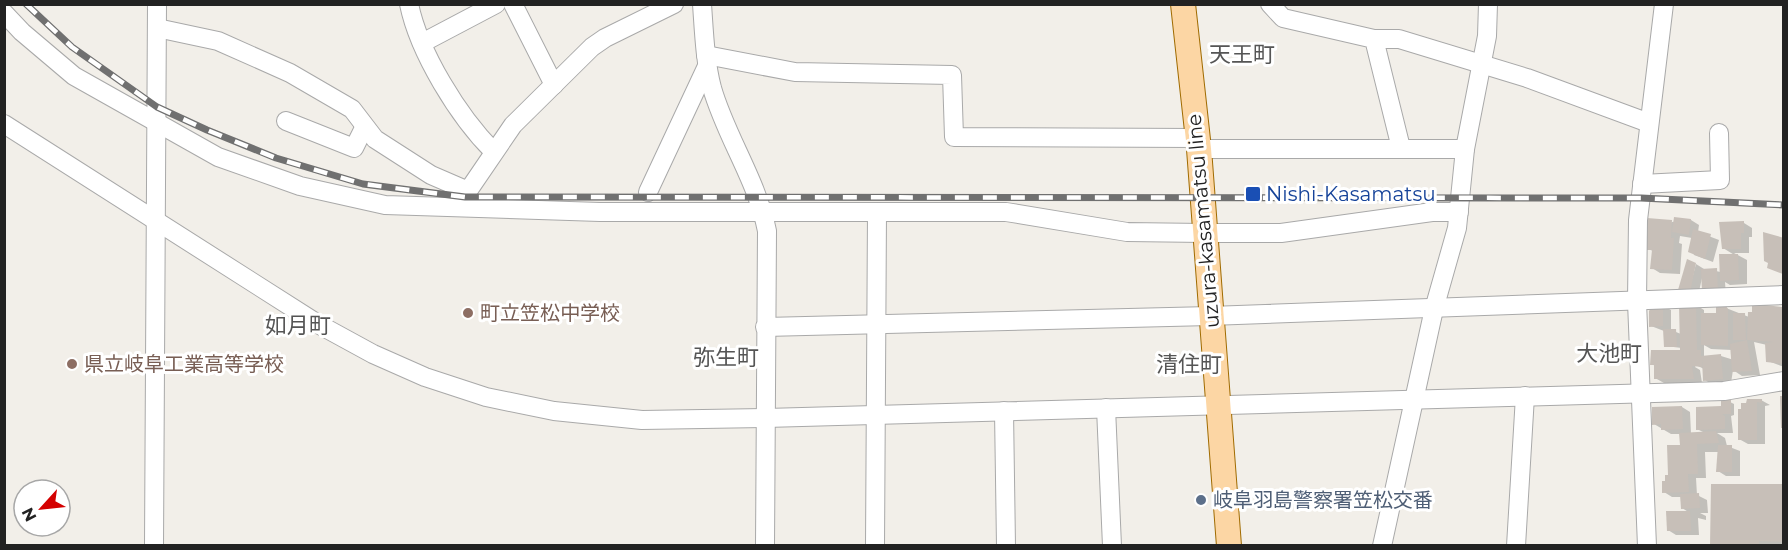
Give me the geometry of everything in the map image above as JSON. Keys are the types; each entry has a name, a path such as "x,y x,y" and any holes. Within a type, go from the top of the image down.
{"main road":[{"name":"uzura-kasamatsu line","path":"1183,4 1198,144 1229,546"}],"street":[{"path":"409,4 422,44 472,130 493,152"},
{"path":"422,44 496,4"},
{"path":"513,4 554,85"},
{"path":"157,28 218,41 290,73 352,109 364,128 375,139 431,175 468,191 513,126 605,38 674,4"},
{"path":"702,4 707,60 713,90 763,213 767,231 765,546"},
{"path":"1270,4 1283,18 1374,39 1399,39 1527,78 1649,123"},
{"path":"1382,546 1434,309 1459,212 1465,149 1487,36 1488,4"},
{"path":"1647,546 1637,302 1638,220 1664,4"},
{"path":"154,546 158,5"},
{"path":"4,13 22,32 74,76 218,157 300,186 385,205 477,210 763,213 1006,212 1127,232 1204,233 1281,233 1432,212 1459,212"},
{"path":"1374,39 1401,148"},
{"path":"707,60 795,72 952,75 954,136 1465,149"},
{"path":"648,192 707,60"},
{"path":"286,122 354,148 364,128"},
{"path":"4,124 318,324 373,354 425,377 486,397 554,411 642,420 766,418 1219,403 1724,391 1784,381"},
{"path":"1642,184 1720,180 1719,133"},
{"path":"875,546 877,212"},
{"path":"765,327 1434,309 1784,295"},
{"path":"1516,546 1526,396"},
{"path":"1106,408 1112,546"},
{"path":"1004,411 1006,546"}],"building":[{"path":"1674,217 1691,219 1689,235 1672,232"},
{"path":"1647,218 1672,220 1671,238 1674,238 1672,270 1650,269 1652,250 1647,250"},
{"path":"1744,221 1741,249 1722,249 1719,222"},
{"path":"1693,229 1711,234 1705,259 1688,252"},
{"path":"1763,232 1784,238 1783,274 1767,268 1768,263 1764,261"},
{"path":"1719,254 1738,254 1739,280 1720,281"},
{"path":"1687,259 1696,263 1690,293 1678,290"},
{"path":"1717,268 1718,292 1702,292 1701,269"},
{"path":"1653,304 1663,304 1663,326 1649,327 1649,311"},
{"path":"1679,304 1696,304 1697,350 1701,350 1701,356 1721,354 1723,379 1703,381 1702,359 1702,367 1692,366 1694,379 1654,379 1654,365 1650,365 1651,350 1680,350"},
{"path":"1716,306 1726,306 1728,309 1728,346 1701,345 1701,313 1716,313"},
{"path":"1752,306 1782,307 1784,364 1766,362 1765,343 1774,342 1747,340 1748,312 1752,312"},
{"path":"1733,313 1745,313 1746,340 1733,340"},
{"path":"1663,329 1676,329 1677,347 1664,347"},
{"path":"1747,340 1752,371 1732,372 1730,344"},
{"path":"1780,396 1784,396 1784,428 1781,428"},
{"path":"1747,399 1762,399 1762,403 1757,402 1757,440 1738,440 1738,409 1741,409 1741,403 1746,403"},
{"path":"1721,400 1731,400 1731,414 1722,414 1725,416 1725,429 1696,430 1696,407 1721,406"},
{"path":"1682,406 1683,429 1661,430 1661,424 1652,425 1652,407"},
{"path":"1716,431 1719,443 1697,444 1698,474 1688,474 1689,492 1662,493 1662,481 1665,481 1665,475 1668,475 1667,445 1680,445 1679,433"},
{"path":"1718,445 1732,445 1732,472 1716,472"},
{"path":"1711,484 1784,484 1784,542 1759,541 1759,546 1710,546"},
{"path":"1699,493 1700,508 1681,509 1680,494"},
{"path":"1666,511 1690,511 1691,531 1667,531"}],"railway":[{"path":"26,4 72,47 157,107 207,130 276,158 363,184 465,197 1641,198 1784,205"}],"place":[{"name":"Nishi-Kasamatsu","path":"1253,194"},
{"name":"町立笠松中学校","path":"468,313"},
{"name":"県立岐阜工業高等学校","path":"72,364"},
{"name":"岐阜羽島警察署笠松交番","path":"1201,500"}],"district":[{"name":"天王町","path":"1242,54"},
{"name":"如月町","path":"298,325"},
{"name":"大池町","path":"1609,353"},
{"name":"弥生町","path":"726,357"},
{"name":"清住町","path":"1189,364"}]}
